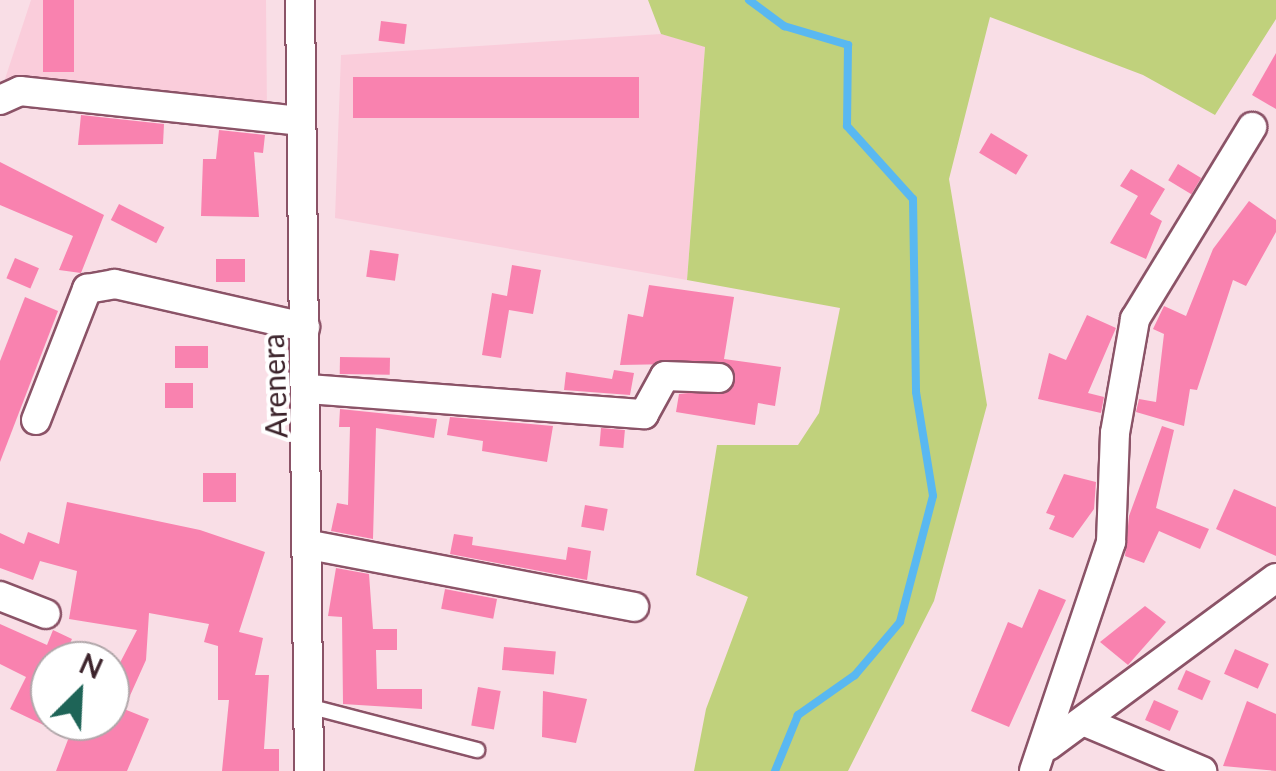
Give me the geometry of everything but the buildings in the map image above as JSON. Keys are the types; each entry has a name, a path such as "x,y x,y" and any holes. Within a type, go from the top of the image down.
{"street":[{"name":"Arenera","path":"300,0 299,121 310,545 309,771"},
{"path":"0,100 20,92 299,121"},
{"path":"1034,771 1048,746 1111,542 1114,434 1135,318 1252,127"},
{"path":"36,420 88,289 114,284 305,327"},
{"path":"308,389 644,414 665,376 719,378"},
{"path":"310,545 634,608"},
{"path":"1048,746 1088,723 1276,578"},
{"path":"0,596 46,614"},
{"path":"1088,723 1202,771"}],"lane":[{"path":"308,706 478,750"}],"shaded area":[{"path":"31,0 266,0 267,114 5,79"},
{"path":"661,34 705,46 687,280 335,218 341,55"}],"green space":[{"path":"648,0 1276,0 1276,19 1215,115 1143,75 990,17 949,179 987,405 934,601 848,771 694,771 706,709 748,597 696,575 717,445 798,445 819,413 840,308 687,280 705,47 661,34"}],"waterway":[{"path":"749,0 784,26 848,45 847,126 913,199 916,392 933,496 900,622 855,675 798,715 775,771"}]}
